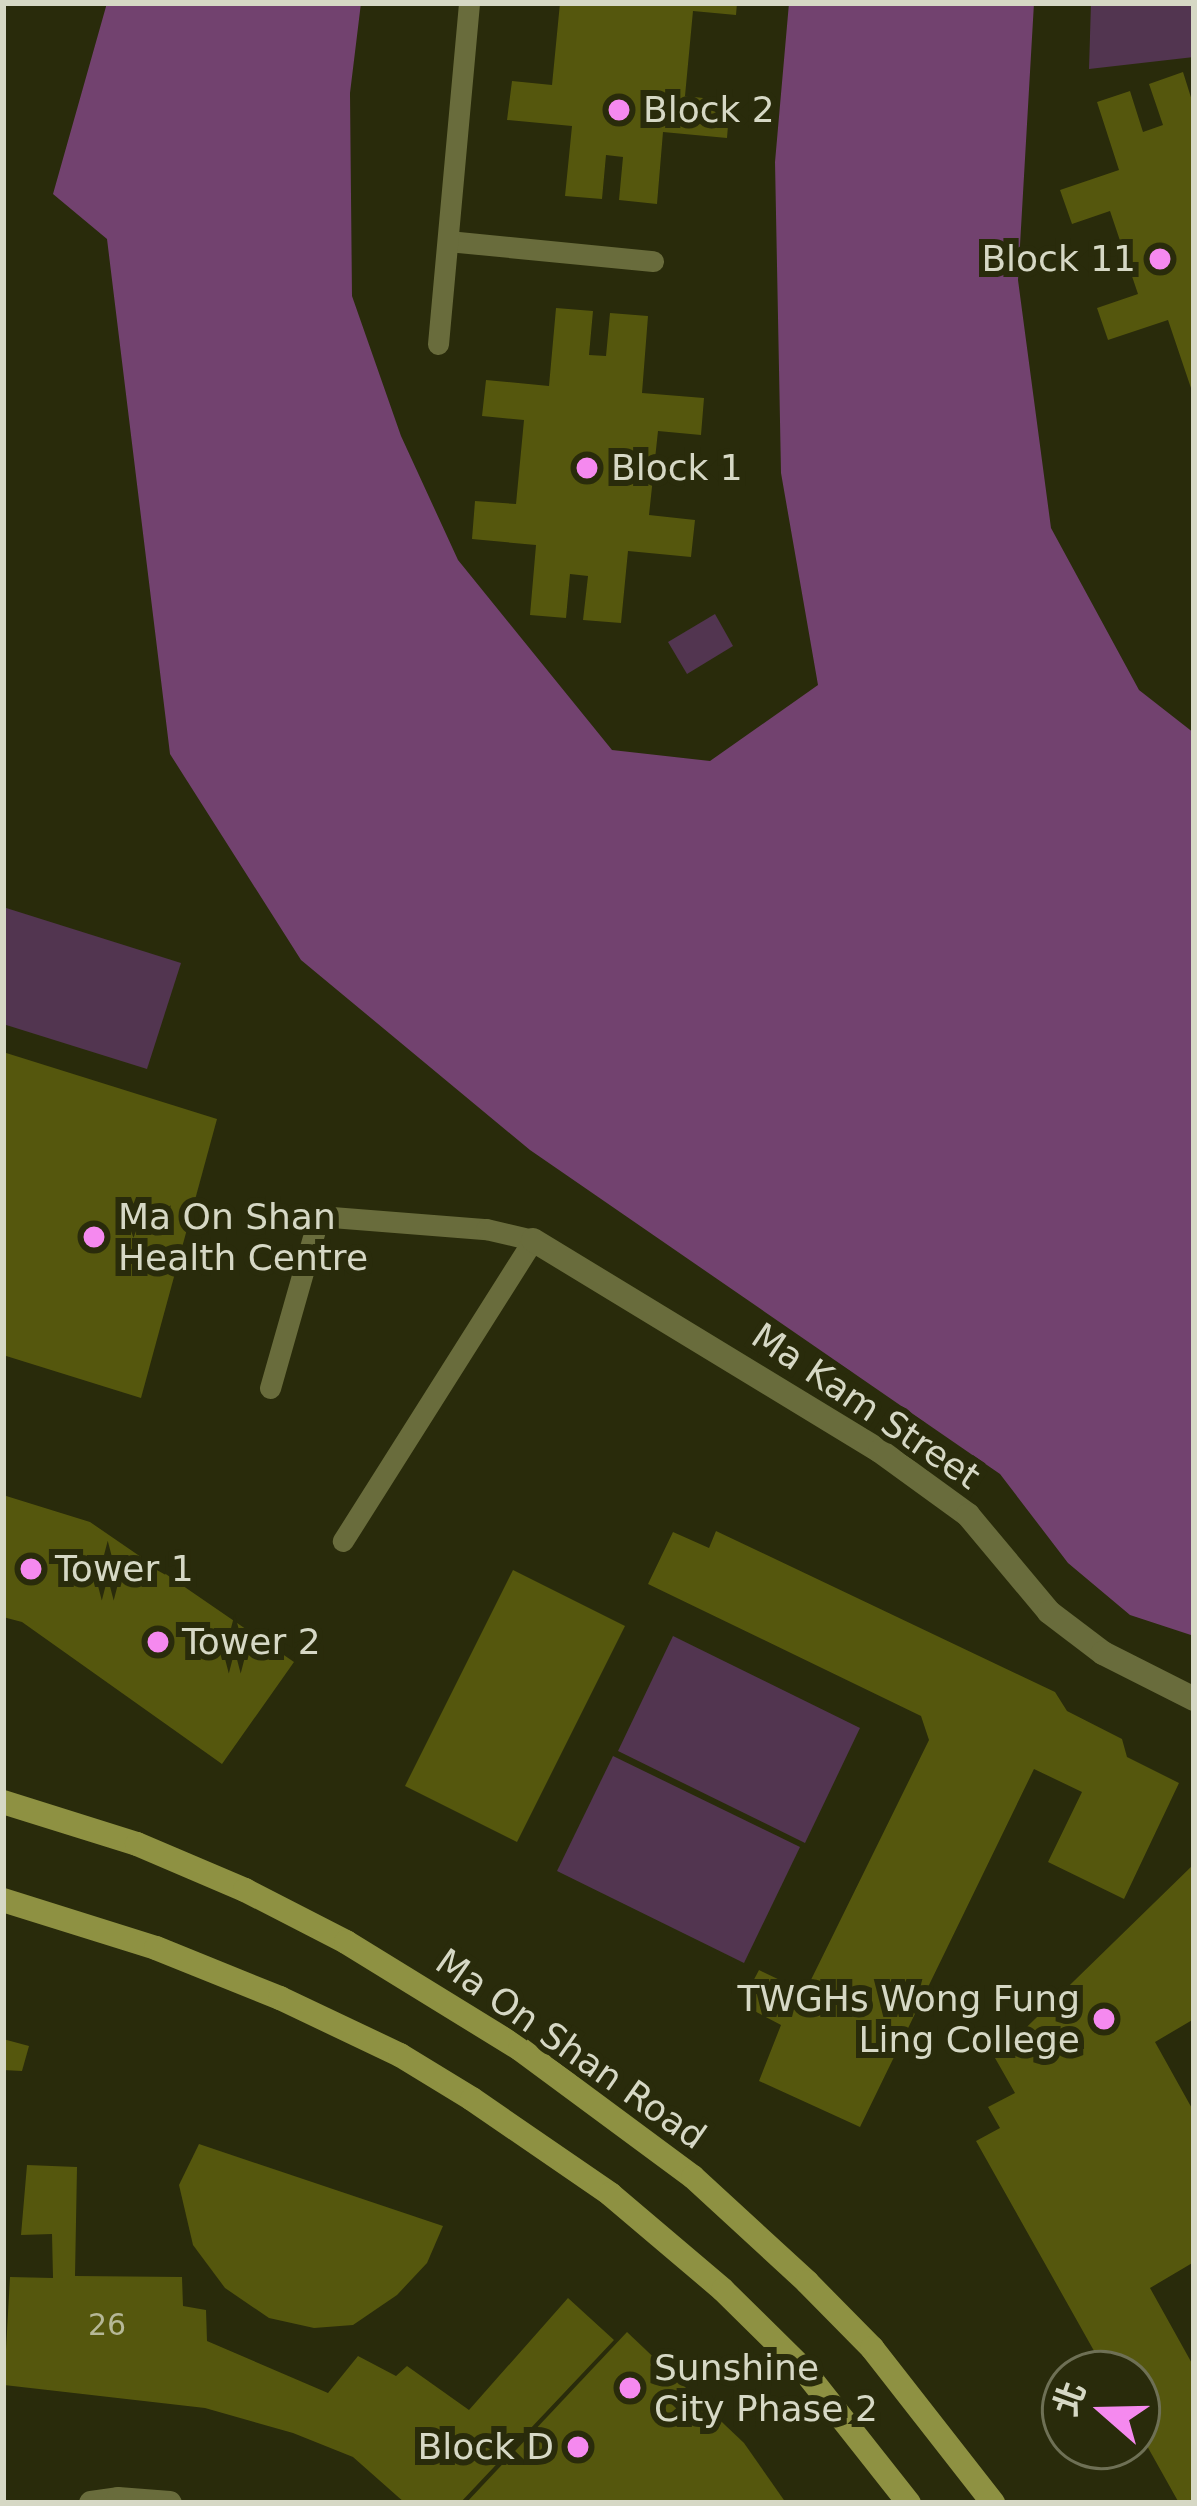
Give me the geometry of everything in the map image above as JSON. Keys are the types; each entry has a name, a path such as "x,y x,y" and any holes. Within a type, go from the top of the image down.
{"main road":[{"name":"Ma On Shan Road","path":"3,1802 137,1844 245,1890 346,1942 520,2049 693,2177 779,2254 872,2348 993,2503"},
{"path":"3,1900 155,1948 280,1998 400,2055 489,2110 610,2194 723,2290 803,2369 909,2503"}],"street":[{"name":"Ma Kam Street","path":"533,1240 880,1450 968,1515 1049,1612 1103,1653 1194,1699"},
{"path":"91,2503 170,2503"}],"lane":[{"path":"438,344 469,3"},
{"path":"448,241 653,261"},
{"path":"270,1388 319,1216 486,1229 533,1240 343,1540"}],"shaded area":[{"path":"107,3 361,3 350,93 352,296 401,436 458,560 612,750 710,761 818,685 781,473 775,162 789,3 1034,3 1018,280 1051,528 1139,690 1194,733 1194,1636 1130,1615 1068,1563 1000,1474 530,1150 301,960 170,754 107,239 53,194"},
{"path":"1091,3 1194,3 1194,57 1089,69"},
{"path":"715,614 733,646 687,674 668,642"},
{"path":"3,907 181,963 147,1069 3,1024"},
{"path":"673,1636 860,1728 805,1843 618,1751"},
{"path":"613,1756 800,1847 744,1963 557,1871"}],"building":[{"name":"Block 2","path":"560,3 737,3 736,15 693,11 685,96 730,101 727,138 663,132 657,204 619,200 623,157 606,155 602,199 565,196 572,126 507,120 512,81 552,85"},
{"name":"Block 11","path":"1183,72 1194,107 1193,394 1168,320 1108,340 1097,308 1138,294 1110,211 1072,224 1060,190 1119,170 1097,102 1130,91 1143,132 1163,125 1149,84"},
{"name":"Block 1","path":"556,308 593,311 589,355 606,356 610,313 648,316 642,393 704,398 701,435 658,431 649,515 695,520 691,557 628,551 621,623 583,620 588,576 570,574 566,618 530,615 536,545 472,539 475,501 516,504 524,420 482,416 486,380 549,386"},
{"name":"Ma On Shan Health Centre","path":"3,1052 217,1119 141,1398 3,1355"},
{"name":"Tower 2","path":"3,1495 90,1522 294,1662 222,1764 22,1622 3,1617"},
{"path":"716,1531 1055,1692 1067,1711 1122,1739 1127,1757 1179,1783 1124,1899 1048,1862 1082,1792 1034,1769 860,2127 759,2081 781,2025 741,2004 759,1970 805,1992 929,1740 921,1716 648,1584 673,1532 709,1548"},
{"path":"513,1570 625,1626 517,1842 405,1786"},
{"path":"1194,1864 1194,2019 1155,2042 1194,2112 1194,2262 1150,2288 1194,2367 1194,2503 1179,2503 1161,2470 1161,2350 1094,2350 976,2141 1000,2128 988,2107 1015,2093 995,2058"},
{"path":"3,2039 29,2046 22,2071 3,2070"},
{"path":"199,2144 443,2226 427,2263 397,2295 353,2325 314,2328 269,2318 225,2288 193,2245 179,2185"},
{"path":"27,2165 77,2167 75,2276 182,2277 183,2306 206,2310 207,2341 328,2393 358,2356 396,2376 407,2366 469,2410 568,2298 614,2340 460,2503 405,2503 353,2457 293,2433 205,2408 4,2385 10,2277 53,2278 52,2234 21,2235"},
{"name":"Sunshine City Phase 2","path":"627,2332 744,2443 786,2503 466,2503"}],"place":[{"name":"Block 2","path":"619,110"},
{"name":"Block 11","path":"1160,259"},
{"name":"Block 1","path":"587,468"},
{"name":"Ma On Shan Health Centre","path":"94,1237"},
{"name":"Tower 1","path":"31,1569"},
{"name":"Tower 2","path":"158,1642"},
{"name":"TWGHs Wong Fung Ling College","path":"1104,2019"},
{"name":"Sunshine City Phase 2","path":"630,2388"},
{"name":"Block D","path":"578,2447"}]}
